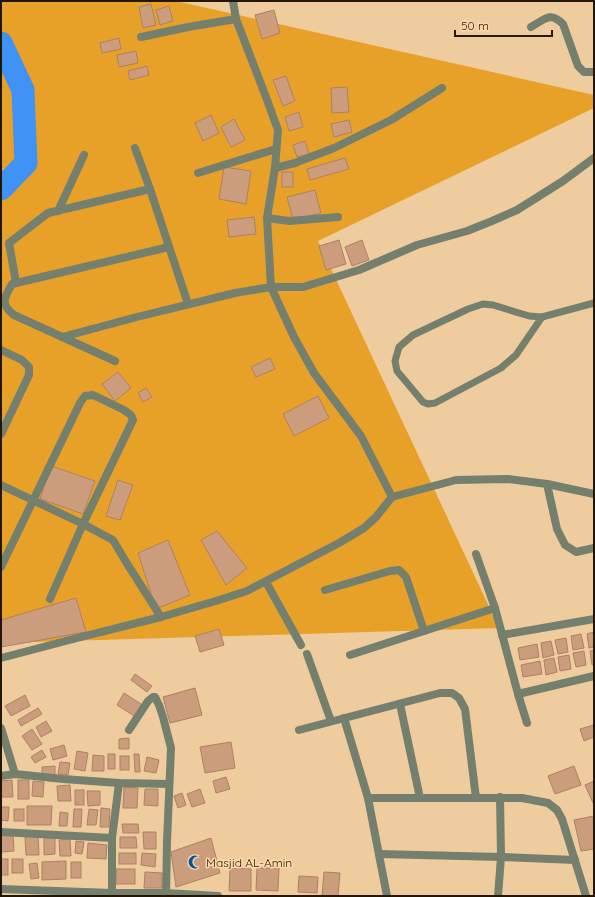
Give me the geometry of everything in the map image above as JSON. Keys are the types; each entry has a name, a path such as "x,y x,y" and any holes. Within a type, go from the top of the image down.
{"street":[{"path":"232,1 236,19 278,130 275,168 267,218 271,287 294,337 314,373 361,436 392,498"},
{"path":"531,27 547,17 553,17 559,20 563,24 578,66 584,72 594,72"},
{"path":"140,37 236,19"},
{"path":"275,168 295,163 334,148 391,120 442,88"},
{"path":"135,148 188,304"},
{"path":"198,173 276,149"},
{"path":"58,211 84,155"},
{"path":"62,337 235,293 271,287 303,287 359,270 417,245 467,231 517,210 563,181 594,158"},
{"path":"16,283 9,243 48,213 150,189"},
{"path":"267,218 289,221 338,217"},
{"path":"115,361 14,315 6,309 4,303 6,293 12,284 169,247"},
{"path":"1,350 22,360 29,367 29,375 1,434"},
{"path":"1,566 80,403 85,396 93,395 124,410 131,415 133,420 50,599"},
{"path":"1,658 161,617 247,591 340,543 364,528 376,517 392,498 456,480 508,479 547,484 594,494"},
{"path":"547,484 557,529 565,545 576,552 594,548"},
{"path":"1,485 84,524 113,540 161,617"},
{"path":"476,554 495,608 527,723"},
{"path":"325,590 390,571 399,570 406,577 424,631"},
{"path":"266,582 301,645"},
{"path":"350,655 495,608"},
{"path":"502,635 594,619"},
{"path":"307,654 331,721"},
{"path":"518,694 594,676"},
{"path":"299,730 440,693 452,693 458,698 465,709 476,798"},
{"path":"128,730 148,701 155,697 159,704 171,748 166,895"},
{"path":"400,704 420,798"},
{"path":"344,718 368,798 388,896"},
{"path":"1,728 15,774"},
{"path":"1,776 15,774 119,783 169,784"},
{"path":"112,895 112,838 119,783"},
{"path":"368,798 500,797 522,798 548,803 557,810 562,819 586,896"},
{"path":"498,896 501,857 500,797"},
{"path":"1,832 112,838"},
{"path":"379,854 575,860"},
{"path":"1,889 112,895 218,896"}],"lane":[{"path":"542,317 516,355 501,368 435,403 428,404 423,402 397,371 395,361 399,347 414,335 468,309 483,304 493,305 529,316 542,317 594,303"}],"shaded area":[{"path":"1,1 176,1 594,95 594,108 318,241 499,628 1,643"}],"building":[{"path":"151,4 156,25 143,28 139,7"},
{"path":"169,6 173,21 160,25 156,10"},
{"path":"274,10 280,33 262,39 255,15"},
{"path":"119,38 121,49 102,53 100,43"},
{"path":"136,51 138,63 119,67 117,55"},
{"path":"147,66 149,75 130,80 128,71"},
{"path":"286,76 295,101 283,106 273,80"},
{"path":"347,87 349,112 332,113 331,88"},
{"path":"299,112 303,127 289,131 285,117"},
{"path":"211,115 219,133 203,141 195,123"},
{"path":"234,119 245,140 231,147 221,127"},
{"path":"349,120 352,132 334,137 331,124"},
{"path":"305,141 309,154 297,157 293,145"},
{"path":"345,158 349,169 310,180 307,169"},
{"path":"224,167 251,171 246,204 219,199"},
{"path":"282,172 293,172 293,187 282,187"},
{"path":"315,190 321,213 293,220 287,197"},
{"path":"254,217 256,234 229,237 227,220"},
{"path":"339,240 346,264 326,270 319,246"},
{"path":"362,240 369,260 352,266 345,247"},
{"path":"270,358 275,369 256,377 251,367"},
{"path":"118,372 131,388 115,401 102,384"},
{"path":"146,388 152,397 143,402 138,393"},
{"path":"318,396 329,418 294,436 283,414"},
{"path":"51,466 95,481 83,514 40,499"},
{"path":"118,480 133,485 120,520 106,516"},
{"path":"217,531 247,568 226,585 201,540"},
{"path":"168,540 190,595 156,609 138,553"},
{"path":"76,598 86,632 1,647 1,620"},
{"path":"219,629 224,645 200,652 195,636"},
{"path":"594,632 594,647 589,648 587,634"},
{"path":"581,634 584,648 573,650 571,636"},
{"path":"566,638 568,652 558,654 555,640"},
{"path":"551,641 554,655 543,658 541,643"},
{"path":"537,644 539,657 520,660 518,648"},
{"path":"594,650 594,664 592,665 590,651"},
{"path":"584,651 586,665 576,667 573,653"},
{"path":"569,655 571,669 560,671 558,657"},
{"path":"554,658 557,672 546,675 544,660"},
{"path":"540,661 542,674 523,677 521,665"},
{"path":"135,674 152,686 147,692 131,680"},
{"path":"195,688 202,715 170,723 163,697"},
{"path":"124,693 144,706 136,717 117,705"},
{"path":"25,695 30,706 11,716 5,706"},
{"path":"38,708 42,714 21,726 18,720"},
{"path":"46,721 52,731 41,737 36,727"},
{"path":"594,725 594,737 584,741 580,729"},
{"path":"32,729 42,744 32,750 22,736"},
{"path":"129,738 129,749 119,749 119,739"},
{"path":"231,742 235,768 205,773 200,747"},
{"path":"64,745 67,756 53,760 50,749"},
{"path":"42,750 46,757 35,763 31,757"},
{"path":"77,751 88,753 85,771 74,769"},
{"path":"108,754 115,754 115,769 108,769"},
{"path":"134,754 139,754 140,772 135,772"},
{"path":"93,755 104,756 104,771 92,771"},
{"path":"120,756 129,756 129,770 120,770"},
{"path":"147,757 159,760 156,773 144,771"},
{"path":"60,762 70,763 68,775 58,774"},
{"path":"55,766 55,776 42,777 42,767"},
{"path":"574,766 581,785 555,794 548,776"},
{"path":"226,777 230,789 216,793 213,781"},
{"path":"12,780 13,797 1,797 1,781"},
{"path":"18,780 29,780 29,799 18,799"},
{"path":"33,781 44,782 43,797 32,796"},
{"path":"594,781 594,803 593,803 585,785"},
{"path":"70,785 71,801 58,801 57,786"},
{"path":"124,787 138,788 137,808 123,808"},
{"path":"145,789 158,789 158,806 144,805"},
{"path":"200,789 205,803 192,807 187,794"},
{"path":"75,790 84,790 84,805 75,805"},
{"path":"87,791 100,791 100,805 88,806"},
{"path":"182,793 186,805 178,808 174,796"},
{"path":"27,806 52,806 51,825 27,825"},
{"path":"1,807 9,807 8,821 1,820"},
{"path":"101,808 110,809 109,827 100,827"},
{"path":"14,809 24,809 24,821 14,821"},
{"path":"74,809 82,809 81,827 73,827"},
{"path":"89,809 98,810 96,825 87,825"},
{"path":"60,812 68,813 67,826 59,826"},
{"path":"594,816 594,849 581,851 574,820"},
{"path":"122,824 138,824 139,833 123,833"},
{"path":"143,832 156,832 156,849 144,849"},
{"path":"13,833 14,851 1,852 1,834"},
{"path":"38,836 39,855 26,855 25,837"},
{"path":"44,837 55,837 55,854 44,855"},
{"path":"120,837 136,837 137,848 120,848"},
{"name":"Masjid AL-Amin","path":"211,838 220,873 176,887 171,852"},
{"path":"70,839 71,856 60,856 59,840"},
{"path":"76,841 84,842 82,854 75,853"},
{"path":"88,843 107,845 106,859 87,858"},
{"path":"119,853 136,853 136,864 119,864"},
{"path":"142,853 156,854 155,867 141,865"},
{"path":"1,859 8,859 8,875 1,875"},
{"path":"12,859 23,859 23,873 12,873"},
{"path":"66,861 66,879 42,880 42,862"},
{"path":"71,862 81,862 81,878 71,878"},
{"path":"37,863 39,878 31,879 29,864"},
{"path":"230,868 251,869 251,891 229,891"},
{"path":"257,868 279,868 278,891 256,890"},
{"path":"116,869 135,869 135,884 116,884"},
{"path":"145,872 162,873 162,888 144,888"},
{"path":"324,872 340,873 338,896 322,896"},
{"path":"299,876 318,877 317,893 298,892"}],"waterway":[{"path":"1,43 23,90 26,163 1,189"}],"place":[{"name":"Masjid AL-Amin","path":"195,862"}]}
